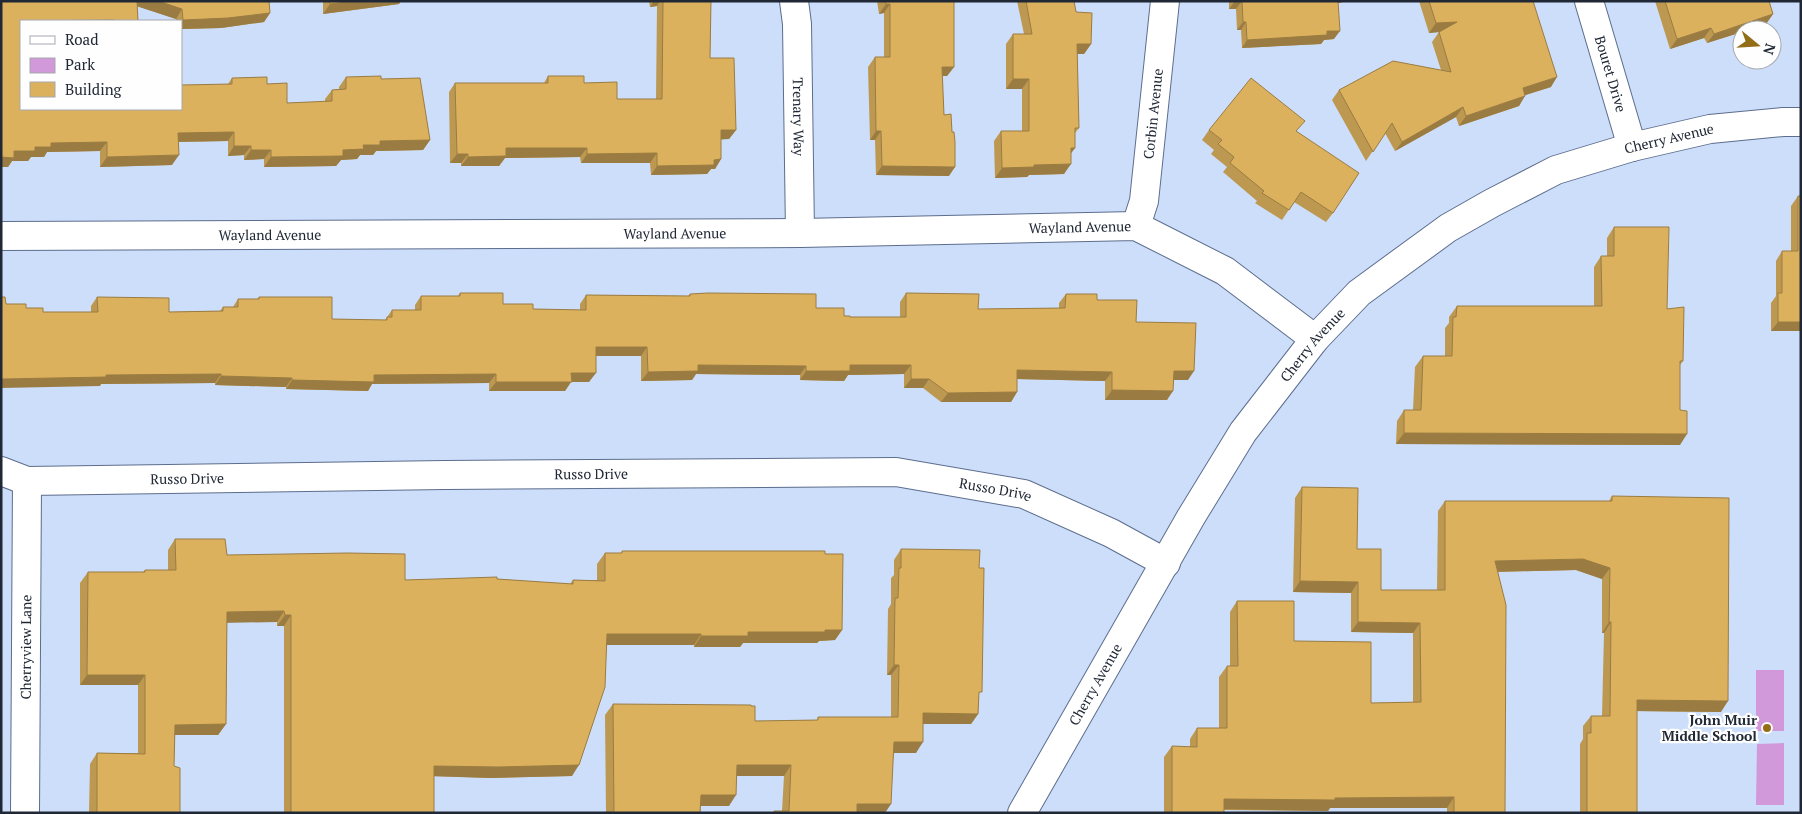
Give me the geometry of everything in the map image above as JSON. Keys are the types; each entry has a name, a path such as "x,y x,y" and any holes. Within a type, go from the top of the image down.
{"street":[{"name":"Trenary Way","path":"794,1 797,24 800,233"},
{"name":"Corbin Avenue","path":"1136,226 1144,201 1165,1"},
{"name":"Bouret Drive","path":"1589,1 1632,147"},
{"name":"Cherry Avenue","path":"1022,813 1243,432 1315,339 1358,293 1448,228 1556,170 1632,147 1710,129 1801,122"},
{"name":"Wayland Avenue","path":"1,236 800,233 1136,226 1225,271 1315,339"},
{"name":"Russo Drive","path":"1,471 27,481 444,475 896,472 1024,494 1111,533 1166,563"},
{"name":"Cherryview Lane","path":"17,805 27,481"}],"green space":[{"path":"1756,670 1784,670 1784,731 1756,731"},
{"path":"1784,743 1784,805 1756,805 1757,744"}],"building":[{"path":"1,1 137,1 138,20 20,20 20,110 182,110 182,85 232,84 232,78 267,77 267,84 287,83 287,103 332,101 332,90 346,89 346,77 381,76 381,79 420,78 430,140 380,141 380,145 363,145 364,149 343,150 343,156 271,157 271,150 251,150 251,146 234,146 234,132 178,133 179,155 107,157 107,142 51,143 51,147 35,147 35,151 14,151 14,158 1,157"},
{"path":"158,1 269,1 270,13 228,18 183,20 182,9"},
{"path":"329,1 354,1 330,4"},
{"path":"663,1 711,1 710,58 734,58 736,130 721,130 721,159 714,160 714,165 657,166 657,153 587,154 587,148 506,148 506,156 468,157 468,154 457,154 455,83 548,83 548,76 584,76 584,83 617,82 617,99 662,99"},
{"path":"885,1 954,1 954,67 942,67 944,115 951,114 952,132 954,132 955,142 955,167 882,166 881,131 876,131 875,57 890,57 890,4 886,4"},
{"path":"1026,1 1074,1 1076,12 1092,13 1091,44 1077,44 1079,128 1075,128 1075,148 1071,148 1071,164 1002,168 1001,131 1029,131 1029,79 1013,79 1013,34 1032,34"},
{"path":"1242,1 1338,1 1340,31 1327,31 1327,35 1247,40 1246,22 1243,22"},
{"path":"1429,1 1533,1 1557,77 1523,88 1525,96 1466,116 1463,107 1402,142 1392,123 1373,152 1339,90 1393,61 1451,72 1439,32 1457,22 1436,23"},
{"path":"1665,1 1769,1 1773,14 1755,20 1732,20 1732,28 1714,34 1711,28 1677,39"},
{"path":"1251,78 1305,121 1296,131 1359,173 1333,213 1301,192 1289,210 1262,193 1264,191 1230,163 1234,157 1218,144 1222,140 1209,130"},
{"path":"1798,196 1801,196 1801,322 1778,322 1778,293 1782,293 1782,251 1798,251"},
{"path":"1614,227 1669,227 1667,309 1684,307 1683,361 1680,361 1680,410 1687,411 1687,434 1404,433 1404,410 1421,410 1423,356 1452,356 1453,317 1456,317 1457,306 1602,306 1601,256 1614,256"},
{"path":"460,293 503,293 503,304 533,304 533,309 586,310 586,295 816,294 816,308 844,308 844,316 850,317 906,317 906,293 979,294 978,309 1065,308 1066,294 1097,294 1097,300 1137,300 1136,322 1196,323 1194,371 1174,371 1173,391 1112,390 1112,372 1017,370 1017,392 948,393 929,379 911,379 911,365 850,365 850,371 806,371 806,366 698,365 698,371 648,372 647,347 596,347 596,373 571,373 572,382 496,382 496,374 374,375 374,382 292,380 292,378 221,376 221,374 106,375 106,377 1,379 1,297 5,297 6,304 26,304 26,308 43,308 43,312 98,312 97,297 169,298 169,312 223,311 223,307 238,307 238,299 259,299 259,297 332,297 332,319 387,320 387,317 392,317 392,310 421,310 421,296 460,296"},
{"path":"1302,487 1358,488 1357,549 1381,549 1381,590 1445,590 1445,501 1612,501 1612,496 1729,498 1728,701 1637,700 1637,813 1587,813 1587,733 1591,733 1591,716 1610,716 1610,568 1583,559 1495,561 1506,605 1505,813 1454,813 1454,797 1335,798 1335,800 1224,799 1224,813 1172,813 1172,746 1197,747 1197,728 1227,728 1227,666 1238,666 1237,601 1294,601 1294,641 1371,642 1371,703 1421,702 1420,623 1358,622 1358,582 1300,581"},
{"path":"175,539 225,539 227,555 405,554 405,580 497,577 497,579 573,584 573,580 605,581 605,553 622,553 622,551 825,551 825,554 843,554 842,630 825,630 825,632 748,632 748,636 607,634 605,687 579,765 434,766 434,813 291,813 291,615 285,615 284,611 227,612 226,724 175,725 174,766 180,768 180,813 97,813 97,753 145,754 145,675 87,675 88,572 176,570"},
{"path":"901,549 980,550 979,568 984,568 982,692 979,692 978,714 923,713 923,742 894,742 891,804 857,804 857,813 774,813 774,811 789,811 791,765 737,765 736,795 701,795 700,813 614,813 613,704 751,705 755,706 755,721 818,720 818,717 898,717 899,665 894,665 895,598 898,598"}],"place":[{"name":"John Muir Middle School","path":"1767,728"}]}
